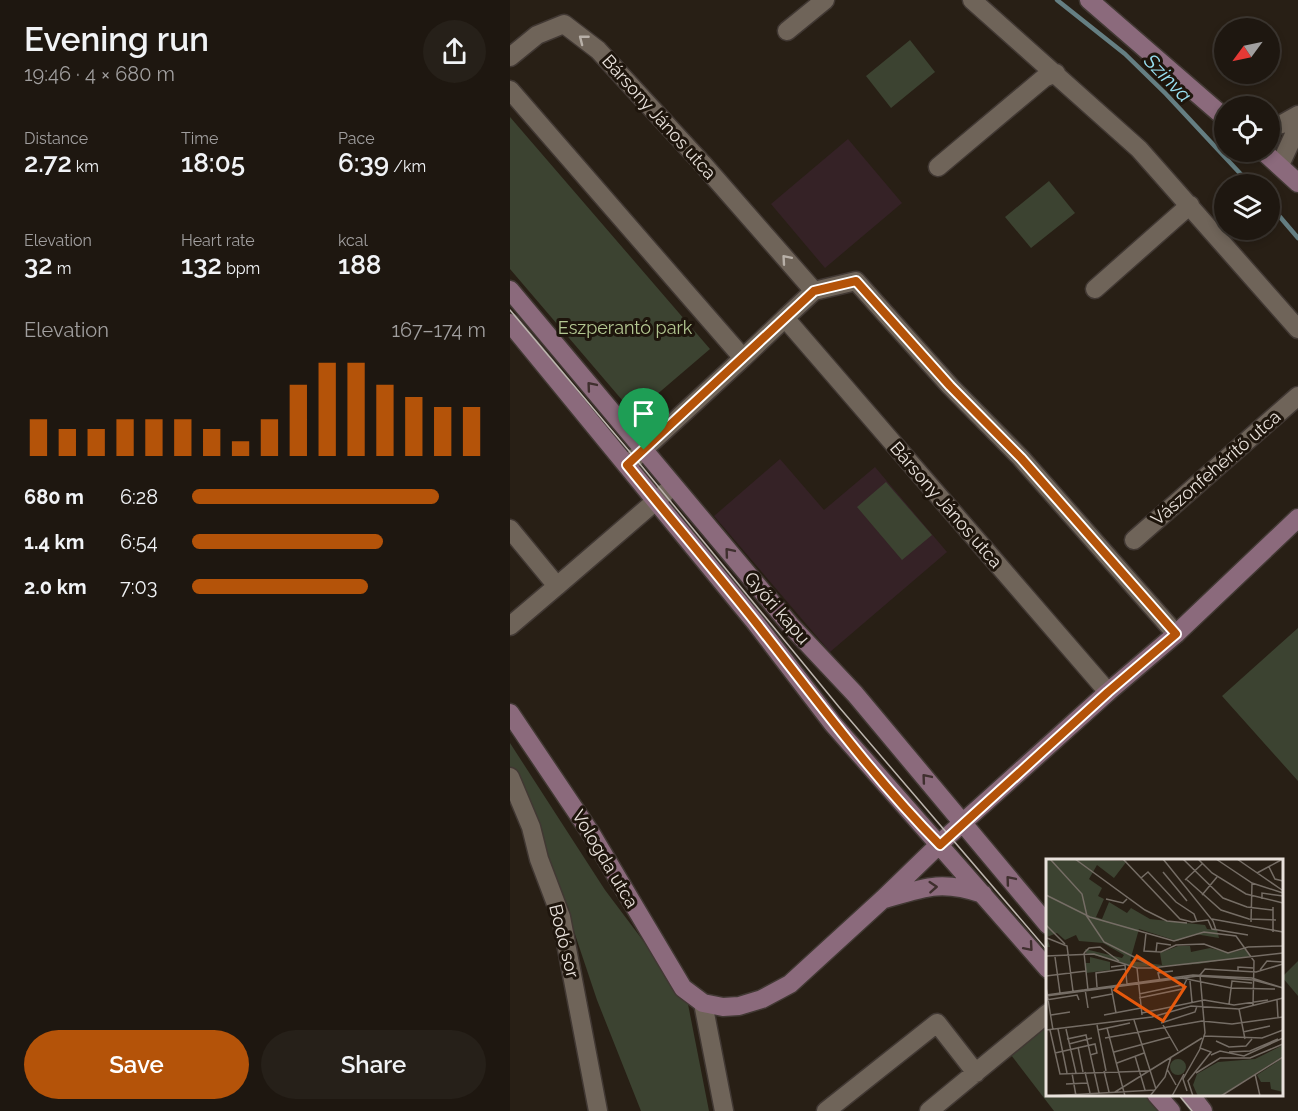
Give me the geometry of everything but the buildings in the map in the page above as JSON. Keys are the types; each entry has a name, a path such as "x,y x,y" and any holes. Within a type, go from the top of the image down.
{"street":[{"path":"787,31 825,0"},
{"path":"972,0 1139,149 1298,329"},
{"path":"1089,0 1214,108"},
{"name":"Bársony János utca","path":"510,57 537,35 564,24 598,50 702,163 814,291"},
{"path":"938,167 1044,78 1056,73"},
{"path":"510,90 743,358"},
{"path":"1280,124 1298,115"},
{"path":"1280,165 1298,126"},
{"path":"1276,162 1298,183"},
{"path":"1095,289 1190,205"},
{"path":"627,465 814,291 856,281 950,386 1021,458 1176,634"},
{"name":"Győri kapu","path":"510,290 792,627 855,694 1046,924"},
{"name":"Bársony János utca","path":"785,318 1108,692"},
{"name":"Győri kapu","path":"510,323 755,622 833,724 1046,968"},
{"name":"Vászonfehérítő utca","path":"1134,540 1298,396"},
{"path":"510,626 673,486"},
{"path":"724,1111 703,1003 723,1007 739,1006 762,999 790,984 963,823 1176,634 1298,518"},
{"path":"510,529 557,586"},
{"name":"Vologda utca","path":"510,712 592,835 683,988 703,1003"},
{"name":"Bodó sor","path":"510,777 531,827 539,859 561,917 598,1111"},
{"path":"883,899 922,888 951,885 983,894"},
{"path":"928,1111 1046,1014"},
{"path":"826,1111 936,1023 976,1072"},
{"path":"1157,1096 1171,1111"},
{"path":"1191,1096 1203,1111"}],"shaded area":[{"path":"848,139 902,203 825,268 771,204"},
{"path":"780,459 824,510 875,467 947,552 830,652 714,516"}],"green space":[{"path":"910,40 935,72 891,108 866,76"},
{"name":"Eszperantó park","path":"510,117 710,349 634,414 510,269"},
{"path":"1049,181 1075,213 1031,248 1005,217"},
{"path":"886,482 932,535 902,560 857,507"},
{"path":"1298,628 1298,781 1222,696"},
{"path":"510,743 605,890 687,999 709,1111 641,1111 597,1000 552,866 510,795"},
{"path":"1298,961 1298,996 1283,978"},
{"path":"1046,1028 1046,1096 1151,1096 1164,1111 1054,1111 1011,1055"}],"waterway":[{"name":"Szinva","path":"1057,0 1125,54 1241,174"},
{"name":"Szinva","path":"1280,217 1298,238"}],"tram line":[{"path":"510,310 635,458 839,707 1046,949"},
{"path":"1180,1096 1192,1111"}],"route":[{"path":"856,281 950,386 1021,458 1176,634 1108,692 940,845 917,822 833,724 755,622 627,465 644,450 814,291 856,281"}]}
